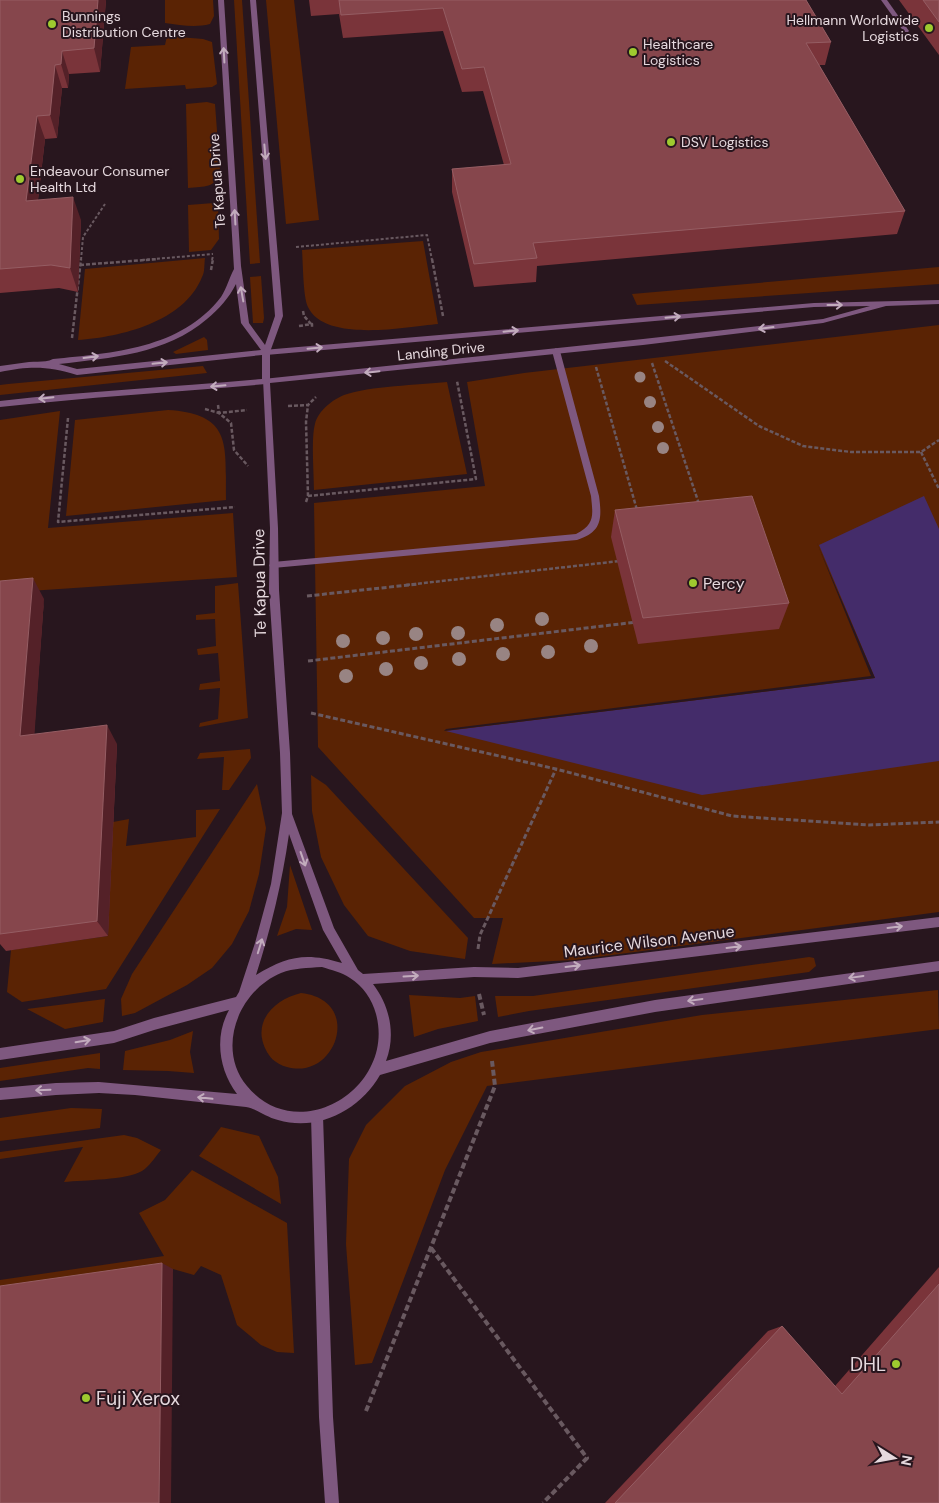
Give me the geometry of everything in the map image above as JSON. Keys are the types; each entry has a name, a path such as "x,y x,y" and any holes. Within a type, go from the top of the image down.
{"street":[{"name":"Te Kapua Drive","path":"221,0 237,266 245,323 266,352"},
{"name":"Te Kapua Drive","path":"241,997 261,943 276,884 287,813 273,565 274,528 266,381 266,352 279,316 253,0"},
{"path":"884,0 906,31"},
{"path":"43,363 133,352 173,338 189,330 227,295 234,282 237,266"},
{"name":"Landing Drive","path":"0,369 43,363 59,365 77,372 266,352 814,305 883,305 939,302"},
{"name":"Landing Drive","path":"0,404 71,396 170,390 266,381 824,321 883,305"},
{"path":"273,565 577,537 591,530 598,519 594,496 556,351"},
{"name":"Te Kapua Drive","path":"287,813 329,930 357,975"},
{"name":"Maurice Wilson Avenue","path":"357,975 474,972 518,973 939,922"},
{"path":"309,960 332,962 357,975 374,993 382,1011 386,1030 384,1050 376,1070 365,1086 352,1099 335,1109 317,1116 304,1118 277,1114 254,1102 238,1086 228,1067 226,1045 229,1023 241,997 263,976 285,964 309,960"},
{"path":"376,1070 490,1037 655,1006 939,966"},
{"path":"0,1054 114,1036 241,997"},
{"path":"0,1094 36,1090 112,1088 254,1102"},
{"path":"317,1116 326,1417 332,1503"}],"path":[{"path":"72,339 83,237 105,204"},
{"path":"296,247 427,235 443,318"},
{"path":"209,278 213,254 216,249"},
{"path":"80,265 213,254"},
{"path":"298,326 312,324"},
{"path":"663,359 759,426 802,446 851,452 921,452 939,440"},
{"path":"652,362 701,509"},
{"path":"308,496 476,479 456,376"},
{"path":"306,502 308,496 306,422 308,404"},
{"path":"204,408 218,412 234,411"},
{"path":"218,412 231,423 234,450 242,459"},
{"path":"68,418 58,522 235,507"},
{"path":"921,452 939,489"},
{"path":"308,661 646,621"},
{"path":"311,713 556,769 732,816 870,825 939,822"},
{"path":"366,1411 495,1086 490,1037 474,972 480,936 556,769"},
{"path":"430,1248 587,1458 544,1503"}],"shaded area":[{"path":"165,0 213,0 214,16 210,24 199,26 165,23"},
{"path":"234,0 242,0 260,263 250,264"},
{"path":"266,0 294,0 319,220 286,224"},
{"path":"167,36 203,39 212,42 217,84 212,87 186,89 185,85 125,89 131,47 165,45"},
{"path":"207,102 215,104 220,171 212,184 188,188 186,104"},
{"path":"214,203 218,205 219,239 211,250 189,252 188,205"},
{"path":"423,241 438,324 387,329 348,329 331,325 317,318 308,307 304,288 302,250"},
{"path":"205,258 203,275 193,293 166,316 131,331 78,340 85,269"},
{"path":"939,267 939,284 637,305 632,294"},
{"path":"261,276 264,318 263,323 253,323 250,277"},
{"path":"939,325 939,912 574,960 492,964 503,918 474,918 318,747 314,503 485,486 467,382 524,373"},
{"path":"204,337 207,340 208,350 176,354 173,352"},
{"path":"203,366 207,373 0,395 0,385"},
{"path":"447,382 467,474 314,490 314,430 319,415 330,403 344,395 355,392 394,386"},
{"path":"168,410 189,413 205,418 215,426 225,449 226,500 66,516 75,420"},
{"path":"60,411 48,528 233,513 237,577 0,593 0,420"},
{"path":"924,496 939,529 939,761 702,795 446,731 875,678 819,545"},
{"path":"238,583 248,718 199,727 200,723 218,719 220,688 199,690 200,684 220,681 218,653 198,655 197,649 216,646 215,619 196,620 196,615 215,613 215,586"},
{"path":"250,749 251,758 229,790 222,790 224,757 197,759 200,753"},
{"path":"311,775 326,785 468,938 465,959 410,951 368,936 344,905 321,857 312,811"},
{"path":"257,784 266,828 259,874 249,911 232,944 212,968 187,985 135,1013 122,1016 121,999 132,974"},
{"path":"220,809 106,989 22,1002 7,992 11,950 108,936 113,822 129,819 126,846 196,837 196,810"},
{"path":"290,865 312,930 296,929 277,936 287,907"},
{"path":"809,957 814,958 816,966 809,972 498,1017 495,996 533,996"},
{"path":"938,990 939,1029 487,1086 445,1170 372,1363 355,1365 346,1244 349,1159 366,1125 405,1086 451,1062 481,1052 702,1015"},
{"path":"301,993 320,999 332,1009 337,1023 336,1038 330,1052 319,1062 304,1068 287,1067 269,1055 263,1044 261,1034 267,1015 273,1008 290,996"},
{"path":"409,995 460,998 475,996 478,1021 438,1029 414,1037"},
{"path":"105,999 103,1022 65,1029 27,1009"},
{"path":"193,1031 190,1052 194,1073 123,1070 125,1051 170,1040"},
{"path":"100,1053 100,1069 88,1068 0,1081 0,1068"},
{"path":"71,1108 102,1109 100,1128 0,1141 0,1118"},
{"path":"221,1127 259,1136 278,1177 281,1204 199,1156"},
{"path":"124,1135 137,1138 161,1150 145,1169 126,1176 64,1182 83,1147 0,1159 0,1152"},
{"path":"192,1170 287,1223 294,1353 277,1352 261,1345 237,1325 221,1275 201,1266 194,1275 173,1269 0,1294 0,1280 164,1256 139,1213 165,1200"}],"pier":[{"path":"817,543 875,678 444,731 446,729 871,676"}],"building":[{"path":"0,0 98,0 94,48 62,51 61,64 55,65 50,115 37,116 26,201 73,197 70,268 51,265 0,269"},
{"name":"DSV Logistics","path":"339,0 806,0 831,42 806,43 905,211 533,243 537,258 474,264 452,169 511,164 484,67 462,69 443,8 341,15"},
{"path":"923,0 939,0 939,22"},
{"name":"Percy","path":"752,496 789,603 643,618 615,510"},
{"path":"33,578 20,736 107,725 97,921 0,934 0,581"},
{"name":"Fuji Xerox","path":"162,1263 159,1503 0,1503 0,1286"},
{"name":"DHL","path":"939,1284 939,1503 615,1503 782,1326 842,1394"}],"place":[{"name":"Bunnings Distribution Centre","path":"52,24"},
{"name":"Hellmann Worldwide Logistics","path":"929,28"},
{"name":"Healthcare Logistics","path":"633,52"},
{"name":"DSV Logistics","path":"671,142"},
{"name":"Endeavour Consumer Health Ltd","path":"20,179"},
{"name":"Percy","path":"693,583"},
{"name":"DHL","path":"896,1364"},
{"name":"Fuji Xerox","path":"86,1398"}]}
